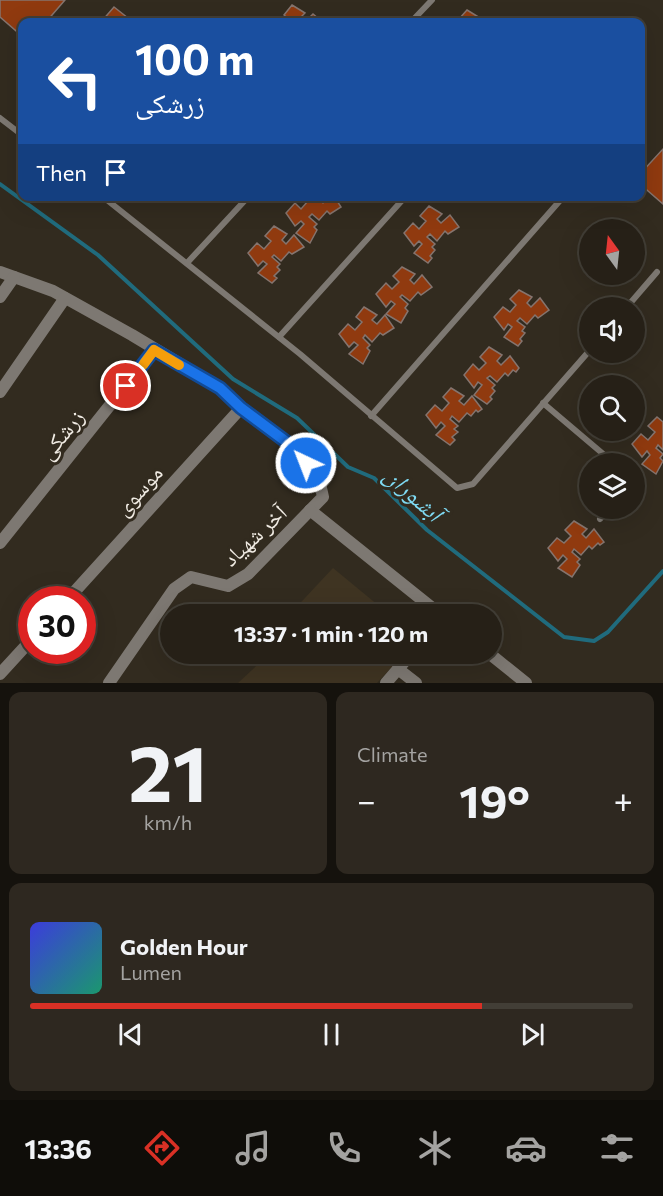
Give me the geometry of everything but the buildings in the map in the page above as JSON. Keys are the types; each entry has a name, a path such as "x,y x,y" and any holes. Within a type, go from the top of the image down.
{"street":[{"name":"آخر شهیاد","path":"0,272 65,298 132,334 154,350 220,388 241,408 292,446 319,479 323,497 248,574 228,586 191,577 174,588 109,683"},
{"path":"0,297 14,277"},
{"path":"0,392 65,298"},
{"name":"زرشکی","path":"0,543 154,350"},
{"name":"موسوی","path":"80,586 241,408"},
{"path":"310,510 427,604"},
{"path":"0,674 18,654"},
{"path":"386,683 402,664"},
{"path":"502,664 526,683"},
{"path":"398,669 416,683"}],"lane":[{"path":"415,18 432,0"},
{"path":"0,118 18,132"},
{"path":"108,201 279,337 457,488 473,484 579,362"},
{"path":"187,263 244,201"},
{"path":"279,337 401,201"},
{"path":"372,416 560,201"},
{"path":"635,297 657,272"},
{"path":"543,403 602,453"}],"shaded area":[{"path":"333,568 377,604 299,604"},
{"path":"258,664 395,664 377,683 238,683"}],"waterway":[{"name":"آبشوران","path":"0,184 18,197"},
{"name":"آبشوران","path":"23,201 98,255 233,379 297,418 348,467 374,478 427,530 564,637 594,641 608,632 663,571"}],"slow traffic":[{"path":"143,365 154,350 179,365"}],"route":[{"path":"126,386 154,350 220,388 241,408 292,446 306,463"}]}
